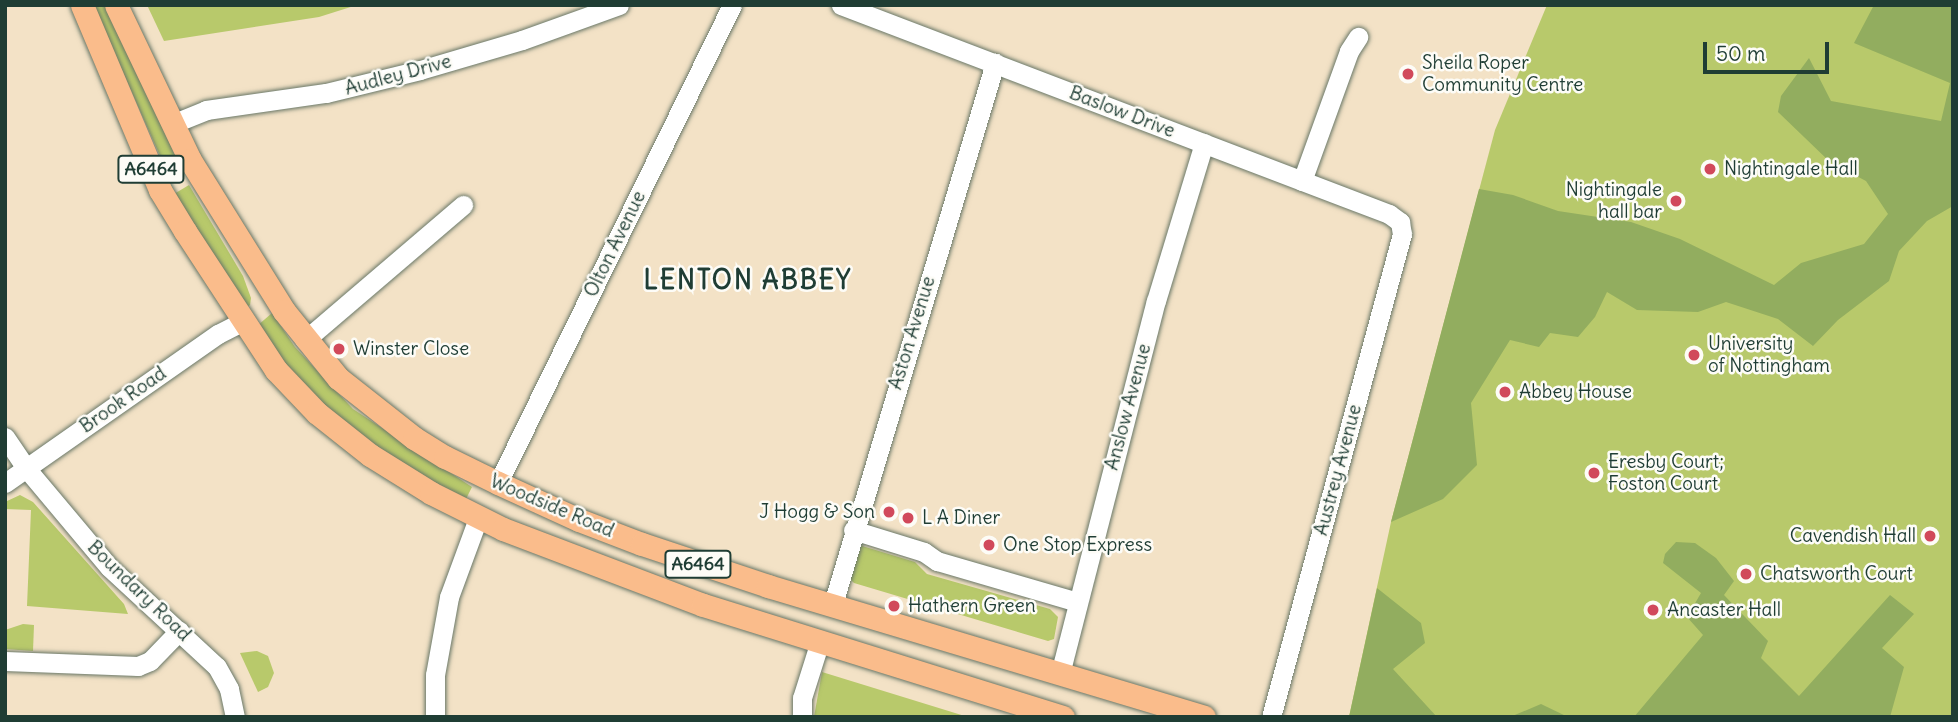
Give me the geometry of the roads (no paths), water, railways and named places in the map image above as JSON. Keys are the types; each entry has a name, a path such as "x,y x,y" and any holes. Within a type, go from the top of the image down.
{"main road":[{"name":"Woodside Road","path":"82,5 160,190 243,321 276,370 317,413 370,455 478,518 703,605 1053,715"},
{"name":"Woodside Road","path":"117,5 195,169 265,283 305,340 338,378 394,424 445,457 498,483 579,520 642,544 755,582 1204,717"},
{"path":"243,321 257,309 265,283"},
{"path":"1053,715 1060,674"}],"street":[{"name":"Audley Drive","path":"172,124 205,110 326,93 420,70 522,40 619,5"},
{"name":"Olton Avenue","path":"498,483 732,5"},
{"name":"Baslow Drive","path":"841,5 1389,214 1400,222"},
{"path":"1302,181 1349,51 1358,37"},
{"name":"Aston Avenue","path":"833,604 995,63"},
{"name":"Anslow Avenue","path":"1060,674 1156,301 1204,143"},
{"path":"305,340 463,205"},
{"name":"Austrey Avenue","path":"1271,717 1402,234 1400,222"},
{"name":"Brook Road","path":"5,483 218,334 243,321"},
{"name":"Boundary Road","path":"5,437 26,468 109,567 217,667 229,689 235,717"},
{"path":"435,717 435,675 449,597 478,518"},
{"path":"853,530 924,552 937,561 1077,602"},
{"path":"5,661 138,666 150,661 179,631"},
{"path":"802,717 802,698 820,641"}],"place":[{"name":"Sheila Roper Community Centre","path":"1408,74"},
{"name":"Nightingale Hall","path":"1710,169"},
{"name":"Nightingale hall bar","path":"1676,201"},
{"name":"Winster Close","path":"339,349"},
{"name":"University of Nottingham","path":"1694,355"},
{"name":"Abbey House","path":"1505,392"},
{"name":"Eresby Court; Foston Court","path":"1594,473"},
{"name":"J Hogg & Son","path":"889,512"},
{"name":"L A Diner","path":"908,518"},
{"name":"Cavendish Hall","path":"1930,536"},
{"name":"One Stop Express","path":"989,545"},
{"name":"Chatsworth Court","path":"1746,574"},
{"name":"Hathern Green","path":"894,606"},
{"name":"Ancaster Hall","path":"1653,610"}],"district":[{"name":"LENTON ABBEY","path":"748,280"}]}
